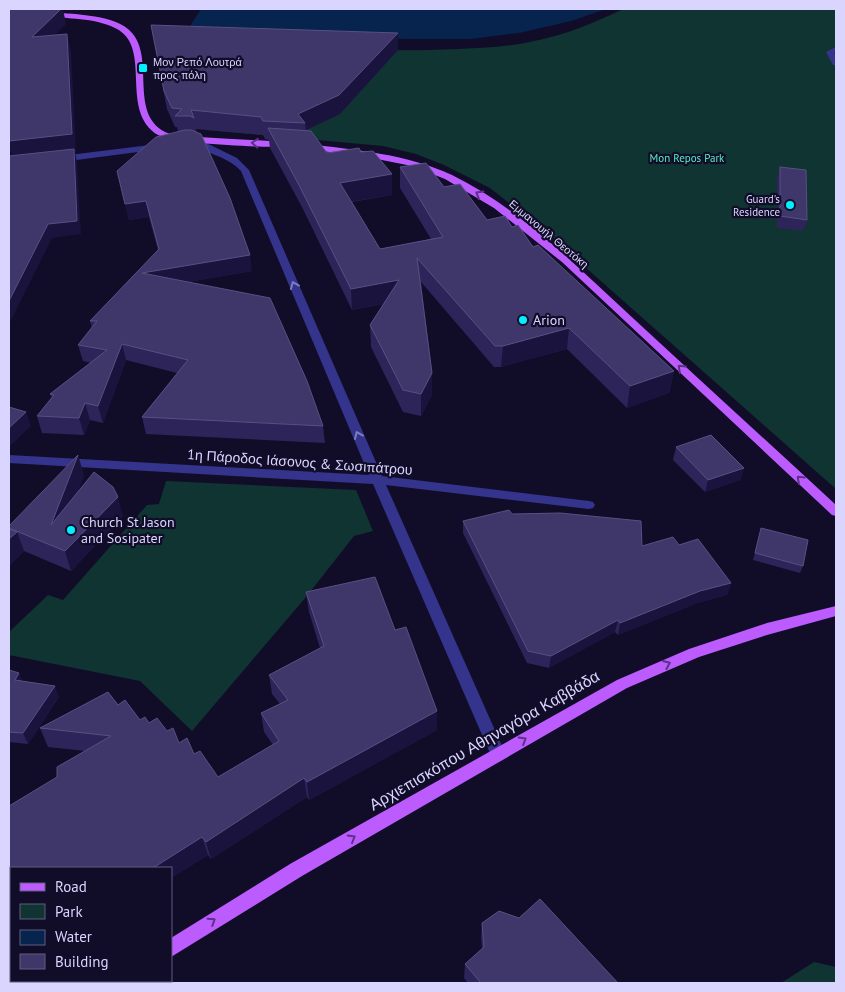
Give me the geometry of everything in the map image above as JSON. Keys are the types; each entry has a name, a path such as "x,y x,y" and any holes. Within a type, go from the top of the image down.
{"main road":[{"name":"Εμμανουήλ Θεοτόκη","path":"36,13 105,22 119,26 128,32 134,43 142,107 147,120 162,134 307,147 370,155 421,167 465,186 517,220 572,267 836,512"},
{"name":"Αρχιεπισκόπου Αθηναγόρα Καββάδα","path":"172,947 296,870 622,684 694,653 729,641 836,611"}],"street":[{"path":"836,49 830,52 836,63"},
{"path":"56,159 158,147 192,138 203,146 232,158 245,170 377,480 498,755"},
{"name":"1η Πάροδος Ιάσονος & Σωσιπάτρου","path":"9,459 377,480 589,505"}],"green space":[{"name":"Mon Repos Park","path":"623,9 836,9 836,489 542,229 490,188 444,165 416,154 383,146 206,130 237,45 403,50 496,47 525,43 568,32"},
{"path":"166,481 356,490 373,531 354,536 306,597 192,731 140,681 9,655 9,632 48,595 63,600 147,505 159,504"},
{"path":"814,962 836,967 836,983 781,983"}],"water":[{"path":"201,9 606,9 571,21 519,33 470,39 410,39 187,31"}],"building":[{"path":"9,9 61,9 32,37 67,34 72,134 9,141"},
{"path":"151,25 398,33 339,95 298,114 305,123 263,121 261,117 191,110 194,118 190,116 175,116 182,109 172,108 164,91"},
{"path":"268,128 311,131 327,153 359,148 361,152 373,151 392,174 340,183 380,249 443,237 400,167 426,163 444,187 460,184 487,220 505,216 512,227 518,225 533,247 538,245 674,371 630,386 569,328 503,346 495,346 417,258 432,373 421,394 403,390 370,325 399,280 351,289"},
{"path":"185,130 201,134 230,198 250,255 142,273 270,298 307,381 323,426 142,417 188,360 122,344 98,406 85,403 79,418 37,416 54,395 50,394 107,350 78,345 97,321 90,321 159,249 146,201 125,204 117,171 156,137"},
{"path":"74,149 77,221 48,224 9,301 9,156"},
{"name":"Guard's Residence","path":"780,167 806,170 807,220 780,216"},
{"path":"9,407 26,412 9,428"},
{"path":"711,435 744,468 708,480 676,447"},
{"path":"78,455 51,525 94,472 113,487 118,497 65,551 9,528 9,526"},
{"path":"509,510 512,514 560,513 641,521 642,546 673,537 679,545 698,539 731,583 700,591 620,623 618,620 551,656 528,651 463,521"},
{"path":"761,528 808,540 803,566 755,553"},
{"path":"9,529 17,532 9,539"},
{"path":"375,577 395,630 406,627 437,711 307,782 304,778 206,842 202,837 155,867 10,867 9,957 9,806 57,777 57,767 111,736 40,728 108,692 118,705 125,700 140,720 145,717 149,723 157,718 167,731 173,728 179,743 187,738 194,754 200,751 218,777 279,741 261,713 288,700 269,675 324,646 306,592"},
{"path":"9,670 19,673 15,680 55,686 23,733 9,732"},
{"path":"540,899 618,983 481,983 465,964 484,947 482,923 499,911 519,918"}],"place":[{"name":"Μον Ρεπό Λουτρά προς πόλη","path":"143,68"},
{"name":"Guard's Residence","path":"790,205"},
{"name":"Arion","path":"523,320"},
{"name":"Church St Jason and Sosipater","path":"71,530"}]}
